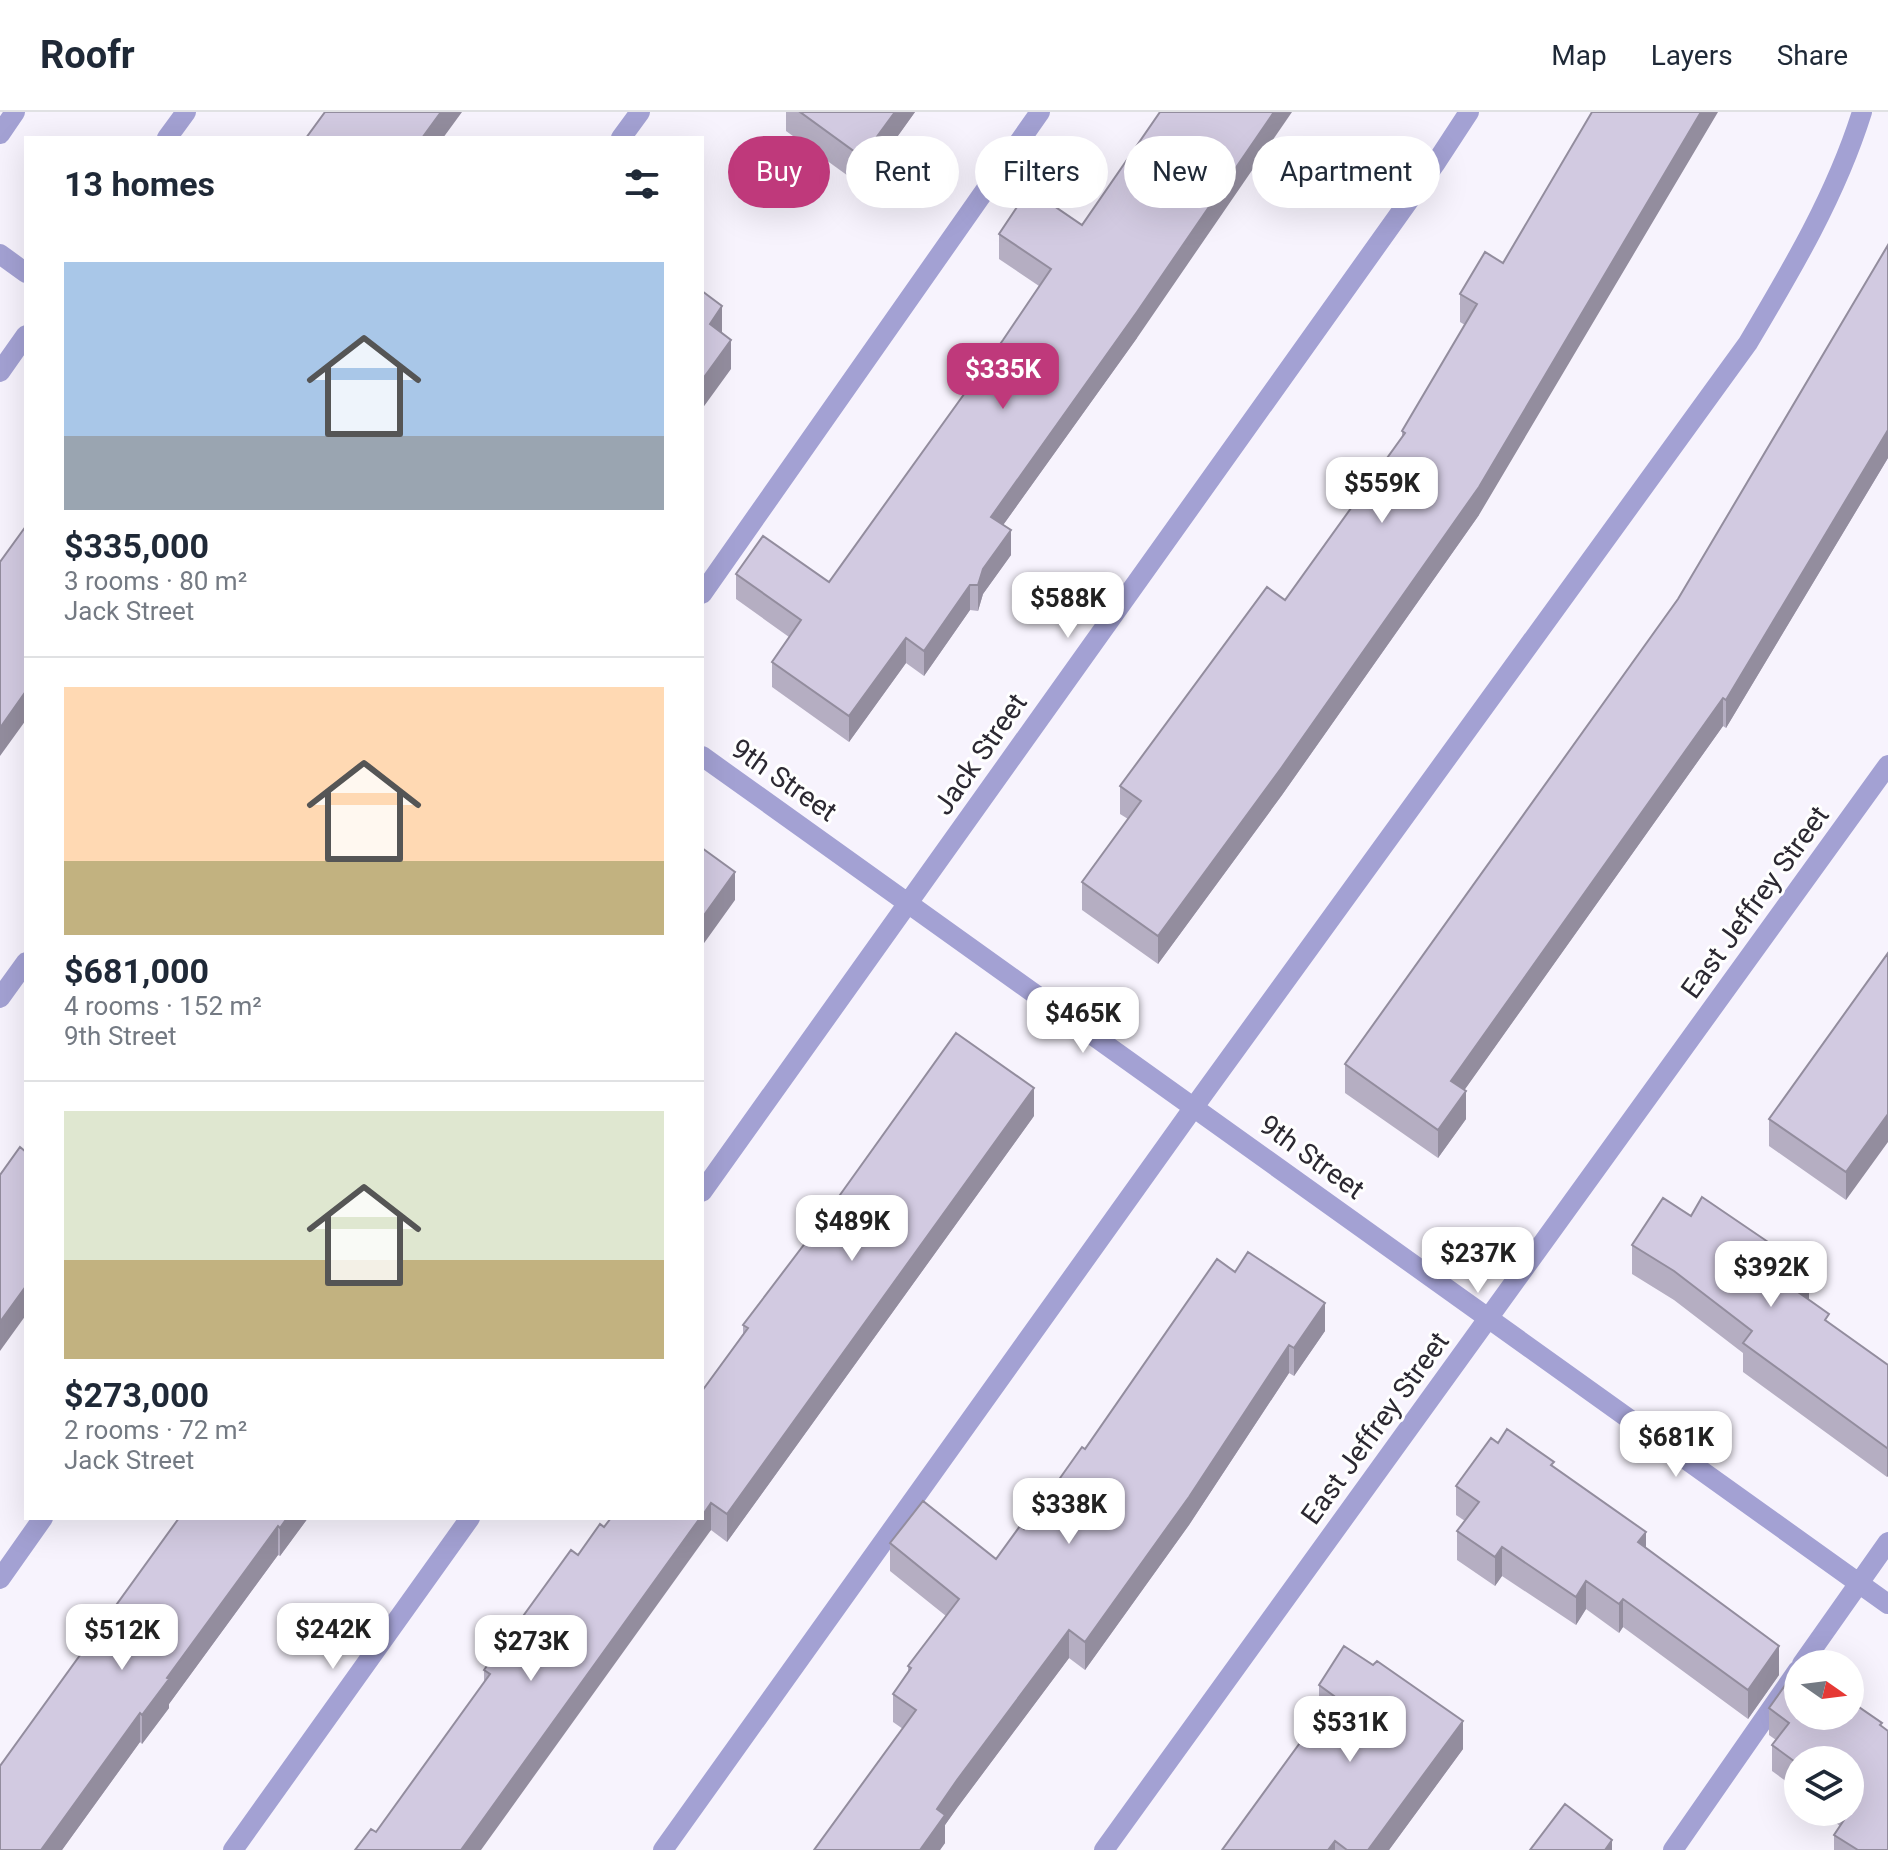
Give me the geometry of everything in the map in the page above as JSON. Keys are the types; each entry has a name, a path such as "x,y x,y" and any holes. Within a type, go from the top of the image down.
{"street":[{"path":"0,134 15,112"},
{"path":"168,136 186,112"},
{"path":"622,136 640,112"},
{"path":"704,591 1040,112"},
{"name":"Jack Street","path":"704,1189 1408,203 1469,112"},
{"path":"663,1850 1194,1107 1748,343 1810,235 1849,155 1862,112"},
{"path":"0,254 24,272"},
{"path":"0,372 24,338"},
{"name":"9th Street","path":"704,757 1888,1604"},
{"name":"East Jeffrey Street","path":"1104,1850 1888,765"},
{"path":"0,998 24,965"},
{"path":"0,1579 42,1520"},
{"path":"233,1850 469,1520"},
{"path":"1812,1650 1888,1542"},
{"path":"1673,1850 1784,1690"}],"building":[{"path":"325,112 441,112 423,136 307,136"},
{"path":"800,112 895,112 877,136 846,136 846,145"},
{"path":"1160,112 1274,112 1258,136 1252,136 1252,144 1236,167 1236,136 1143,136"},
{"path":"1592,112 1701,112 1479,487 1282,767 1158,936 1082,882 1141,801 1120,786 1267,587 1285,600 1405,433 1402,431 1477,304 1460,294 1485,252 1503,263"},
{"path":"1124,164 1124,208 1208,208 991,517 1011,530 983,569 978,585 970,585 924,651 906,638 849,716 772,662 801,620 736,574 763,536 829,582 1051,269 999,234 1016,208 1057,208 1082,225 1094,208 1108,208 1108,187"},
{"path":"1888,245 1888,430 1726,700 1723,698 1451,1081 1466,1091 1438,1130 1345,1064 1678,599"},
{"path":"704,292 722,306 710,324 731,340 704,377"},
{"path":"24,529 24,694 0,728 0,562"},
{"path":"704,849 735,872 704,915"},
{"path":"1888,953 1888,1114 1846,1172 1769,1119"},
{"path":"956,1033 1034,1088 727,1514 711,1503 704,1513 704,1388 748,1328 743,1325"},
{"path":"20,1147 24,1150 24,1289 0,1322 0,1175"},
{"path":"1702,1197 1793,1259 1790,1263 1809,1277 1798,1292 1829,1314 1825,1320 1888,1365 1887,1448 1743,1343 1752,1331 1674,1271 1632,1245 1663,1198 1691,1216"},
{"path":"1248,1252 1325,1303 1294,1348 1289,1345 1189,1497 1085,1642 1069,1630 937,1809 945,1815 920,1850 814,1850 916,1710 893,1694 911,1668 908,1666 959,1599 890,1543 923,1501 996,1559 1020,1526 1024,1529 1082,1447 1085,1449 1217,1259 1235,1272"},
{"path":"1507,1429 1554,1462 1551,1465 1646,1532 1638,1542 1779,1646 1748,1690 1623,1599 1619,1604 1586,1581 1576,1597 1502,1547 1495,1557 1457,1531 1479,1502 1456,1486 1491,1438 1498,1443"},
{"path":"178,1520 286,1520 280,1528 278,1526 41,1850 0,1850 0,1766"},
{"path":"609,1520 699,1520 461,1850 355,1850 371,1829 376,1832 490,1674 484,1670 571,1550 578,1555 600,1524 604,1527"},
{"path":"1344,1646 1373,1665 1377,1661 1463,1721 1368,1850 1347,1850 1335,1841 1328,1850 1222,1850 1334,1696 1319,1685"},
{"path":"1784,1687 1784,1719 1769,1708"},
{"path":"1864,1711 1882,1723 1880,1725 1888,1731 1888,1850 1858,1850 1834,1835 1840,1826 1864,1826 1864,1746 1784,1746 1784,1754 1772,1745 1784,1729 1864,1730"},
{"path":"1565,1804 1612,1840 1605,1850 1530,1850"}]}
